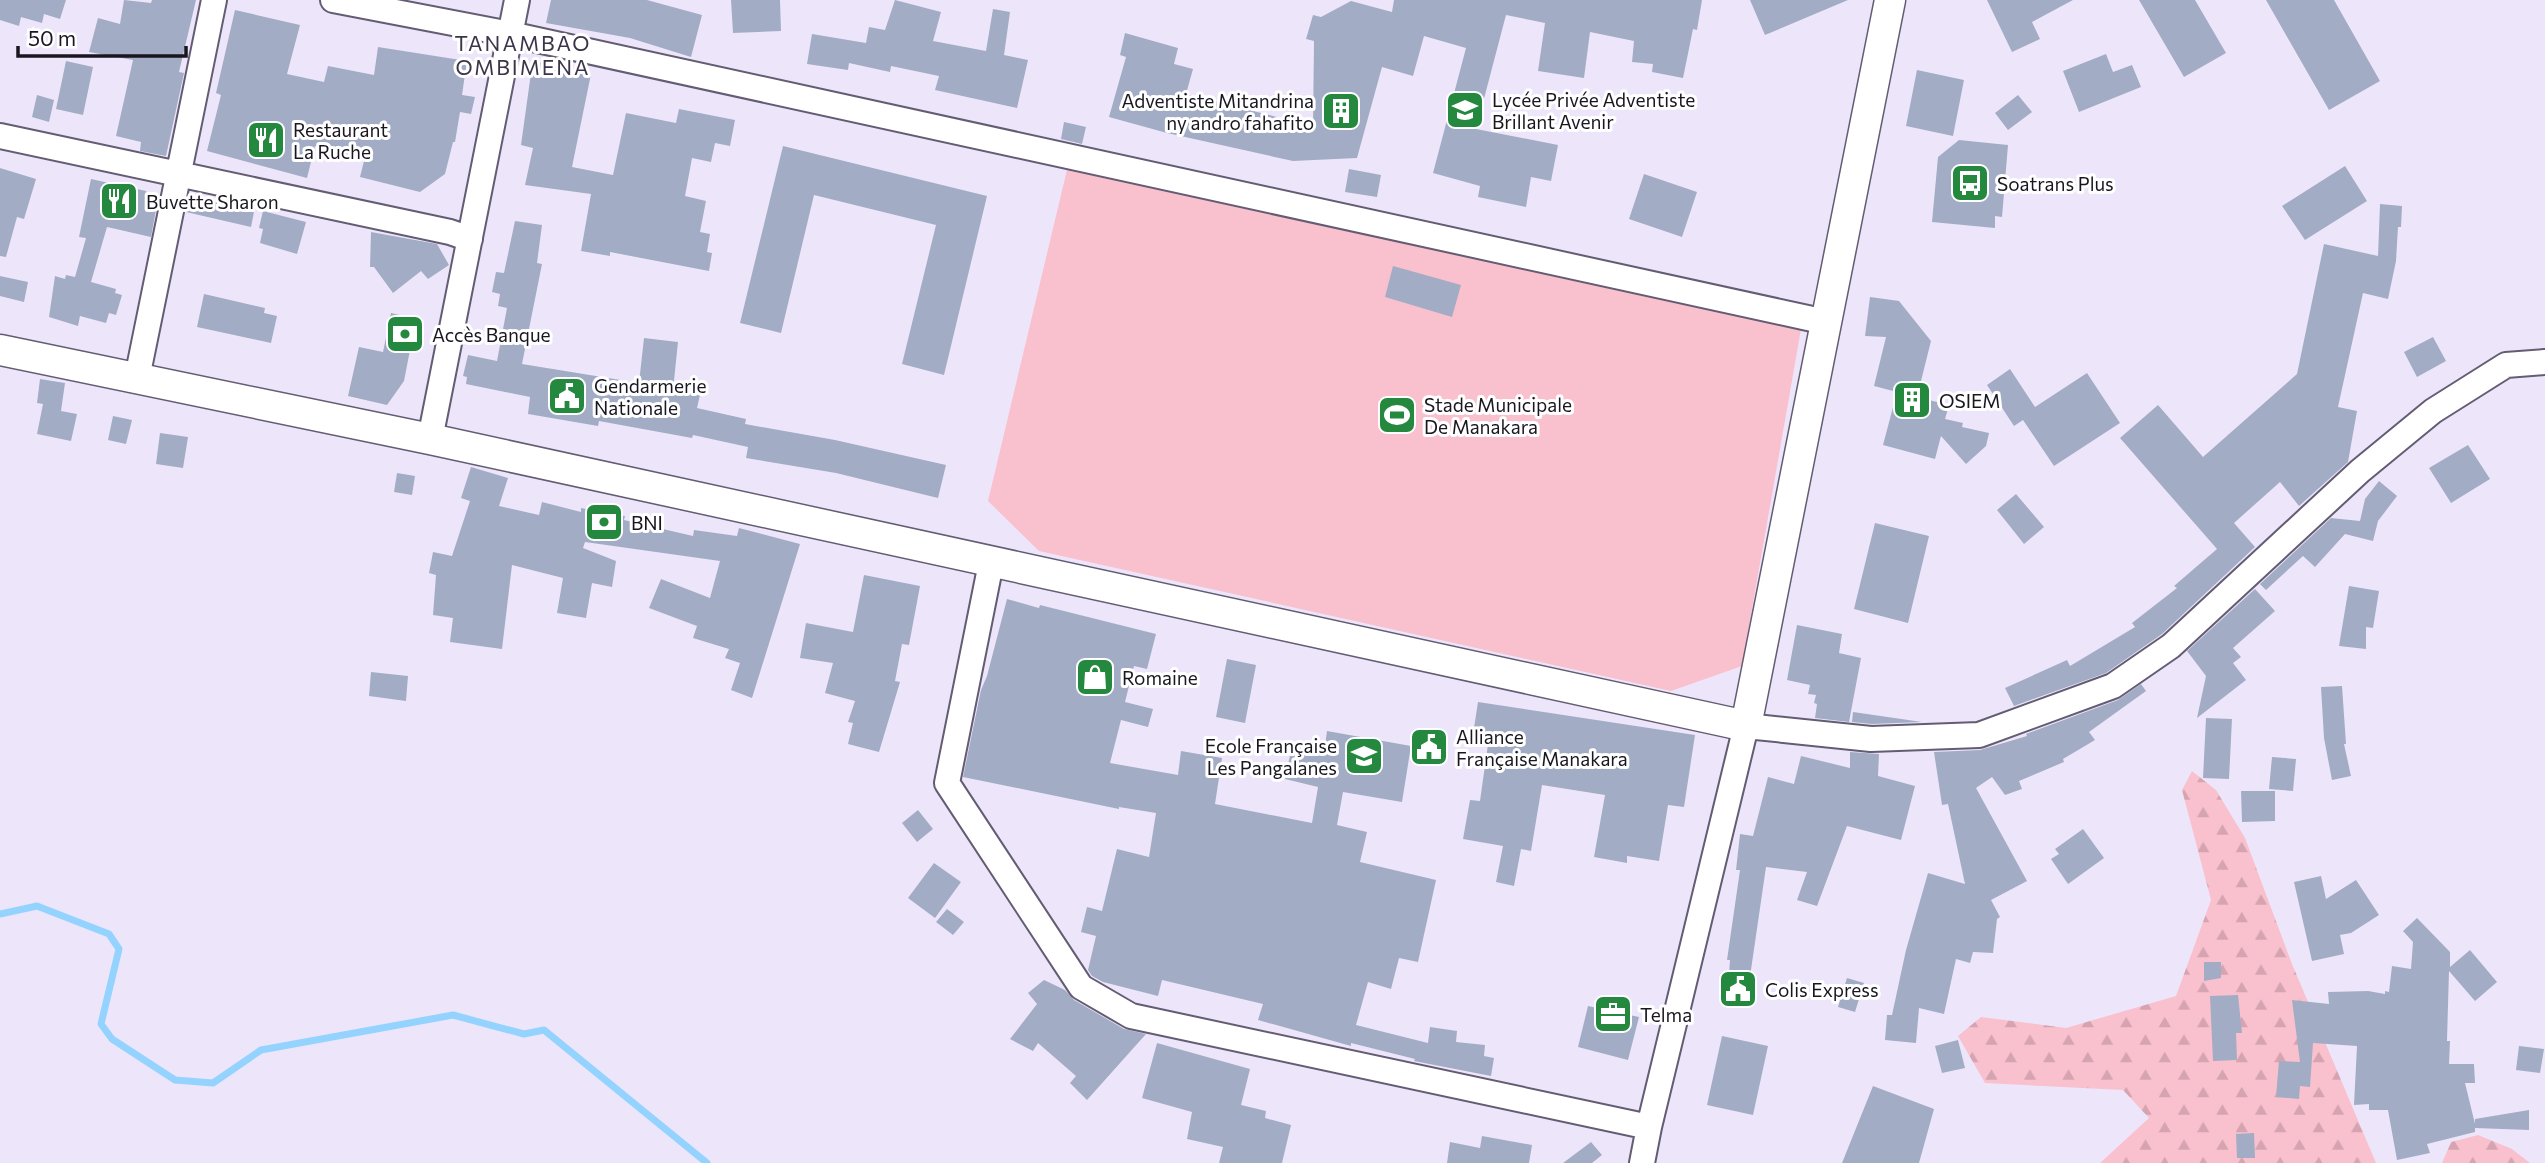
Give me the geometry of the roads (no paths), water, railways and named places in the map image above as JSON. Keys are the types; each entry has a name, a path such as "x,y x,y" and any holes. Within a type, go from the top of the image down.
{"main road":[{"path":"0,350 430,439 1746,726 1890,0"}],"street":[{"path":"137,378 214,0"},
{"path":"333,0 510,34 1826,322"},
{"path":"430,439 517,0"},
{"path":"0,136 450,232 470,239"},
{"path":"1642,1163 1746,726 1871,739 1979,735 2113,687 2171,646 2360,471 2433,411 2506,365 2545,362"},
{"path":"991,563 947,783 1081,987 1132,1016 1649,1127"}],"waterway":[{"path":"0,914 37,906 109,934 119,949 101,1024 112,1039 175,1080 213,1083 261,1050 453,1015 524,1034 544,1030 707,1163"}],"place":[{"name":"Lycée Privée Adventiste Brillant Avenir","path":"1465,110"},
{"name":"Adventiste Mitandrina ny andro fahafito","path":"1341,111"},
{"name":"Restaurant La Ruche","path":"266,140"},
{"name":"Soatrans Plus","path":"1970,183"},
{"name":"Buvette Sharon","path":"119,201"},
{"name":"Accès Banque","path":"405,334"},
{"name":"Gendarmerie Nationale","path":"567,396"},
{"name":"OSIEM","path":"1912,400"},
{"name":"Stade Municipale De Manakara","path":"1397,415"},
{"name":"BNI","path":"604,522"},
{"name":"Romaine","path":"1095,677"},
{"name":"Alliance Française Manakara","path":"1429,747"},
{"name":"Ecole Française Les Pangalanes","path":"1364,756"},
{"name":"Colis Express","path":"1738,989"},
{"name":"Telma","path":"1613,1014"}],"district":[{"name":"TANAMBAO OMBIMENA","path":"523,54"}]}
